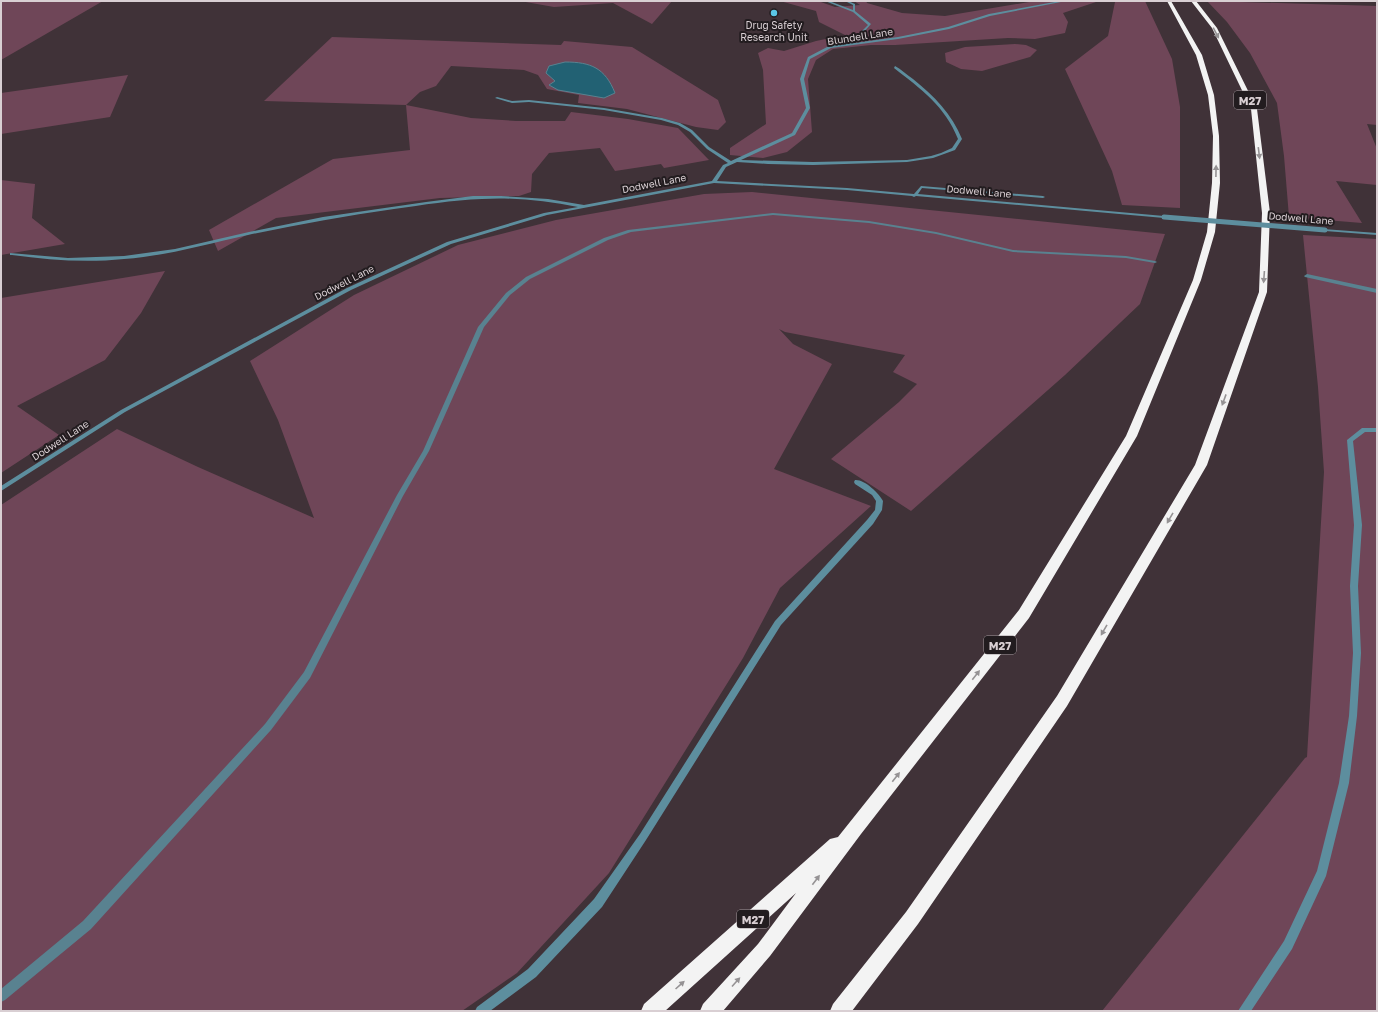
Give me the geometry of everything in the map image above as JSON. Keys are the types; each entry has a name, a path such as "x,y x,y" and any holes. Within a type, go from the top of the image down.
{"highway":[{"name":"M27","path":"710,1011 764,950 855,828 1024,614 1131,436 1197,280 1210,232 1216,183 1216,136 1211,95 1199,55 1169,1"},
{"name":"M27","path":"850,1011 912,918 1062,701 1201,465 1263,292 1266,213 1254,109 1214,28 1193,1"},
{"name":"M27","path":"650,1011 855,828"},
{"name":"M27","path":"840,1011 912,918"}],"street":[{"path":"826,1 854,11 870,25 851,44"},
{"path":"846,1 854,5 854,11"},
{"name":"Blundell Lane","path":"714,182 724,166 794,134 808,108 802,79 809,58 830,47 898,38 949,28 988,15 1065,1"},
{"path":"736,161 805,163 880,162 933,157 954,149 960,140 958,133 946,112 933,97 895,67"},
{"path":"497,98 508,101 529,101 604,109 661,119 680,124 691,131 708,148 731,163"},
{"name":"Dodwell Lane","path":"1,490 123,411 349,289 450,243 546,214 714,182 847,189 914,196 1377,234"},
{"path":"914,196 922,187 1043,197"},
{"path":"12,254 71,260 119,259 162,253 263,230 348,214 489,196 556,200 586,207"},
{"path":"1244,1011 1288,944 1322,872 1344,783 1353,716 1357,653 1354,586 1358,526 1350,440 1364,430 1377,430"},
{"path":"481,1011 532,973 598,903 643,837 778,623 870,522 878,510 880,501 874,493 857,482"}],"shaded area":[{"path":"1,1 103,1 1,60"},
{"path":"520,1 672,1 652,24 613,3 554,7"},
{"path":"780,1 818,1 835,7 860,5 854,1 866,1 867,3 902,13 945,16 1035,1 1099,1 1063,13 1068,22 1065,33 1035,39 1008,38 895,45 871,45 833,49 816,60 808,79 812,132 787,152 763,158 730,155 730,148 766,124 763,70 758,53 768,48 784,51 816,41 845,35 819,22 816,11"},
{"path":"1107,1 1145,1 1172,59 1180,107 1180,208 1122,205 1112,171 1065,69 1108,36 1115,2"},
{"path":"1207,1 1377,6 1377,125 1367,124 1377,149 1377,185 1336,181 1362,223 1289,217 1284,156 1277,103 1250,53 1227,22"},
{"path":"332,37 561,45 564,41 632,47 718,100 726,122 718,130 696,127 627,109 578,103 579,95 547,89 538,75 524,70 451,66 436,86 420,92 406,105 264,101"},
{"path":"1015,44 1026,45 1037,50 1030,57 982,71 961,69 946,62 945,53 965,47"},
{"path":"128,75 110,117 1,134 1,93"},
{"path":"406,105 471,118 516,121 565,121 571,112 628,119 678,128 709,160 664,168 661,164 615,171 600,148 549,153 532,174 531,192 519,196 440,198 276,218 218,251 209,230 333,159 410,150"},
{"path":"1,180 35,184 32,218 65,244 1,255"},
{"path":"752,192 1165,234 1140,304 1065,375 911,511 831,459 899,402 917,384 893,372 905,355 785,332 779,329 793,344 832,364 774,469 871,506 780,588 743,658 609,873 517,973 462,1011 1,1011 1,505 117,429 198,467 314,518 278,420 250,361 354,295 458,245 556,220 704,194"},
{"path":"1303,235 1377,239 1377,1011 1102,1011 1307,757 1324,472 1318,387"},
{"path":"165,271 141,313 105,360 17,406 59,435 1,473 1,298"}],"water":[{"path":"565,62 582,63 596,68 607,78 615,93 604,98 558,90 549,85 555,81 546,73 549,66"}],"waterway":[{"path":"1,996 87,925 268,727 307,675 400,495 426,451 481,327 508,294 528,278 606,239 630,231 773,214 869,222 936,233 1013,251 1126,257 1155,262"},
{"path":"1307,276 1377,291"}],"place":[{"name":"Drug Safety Research Unit","path":"774,13"}]}
